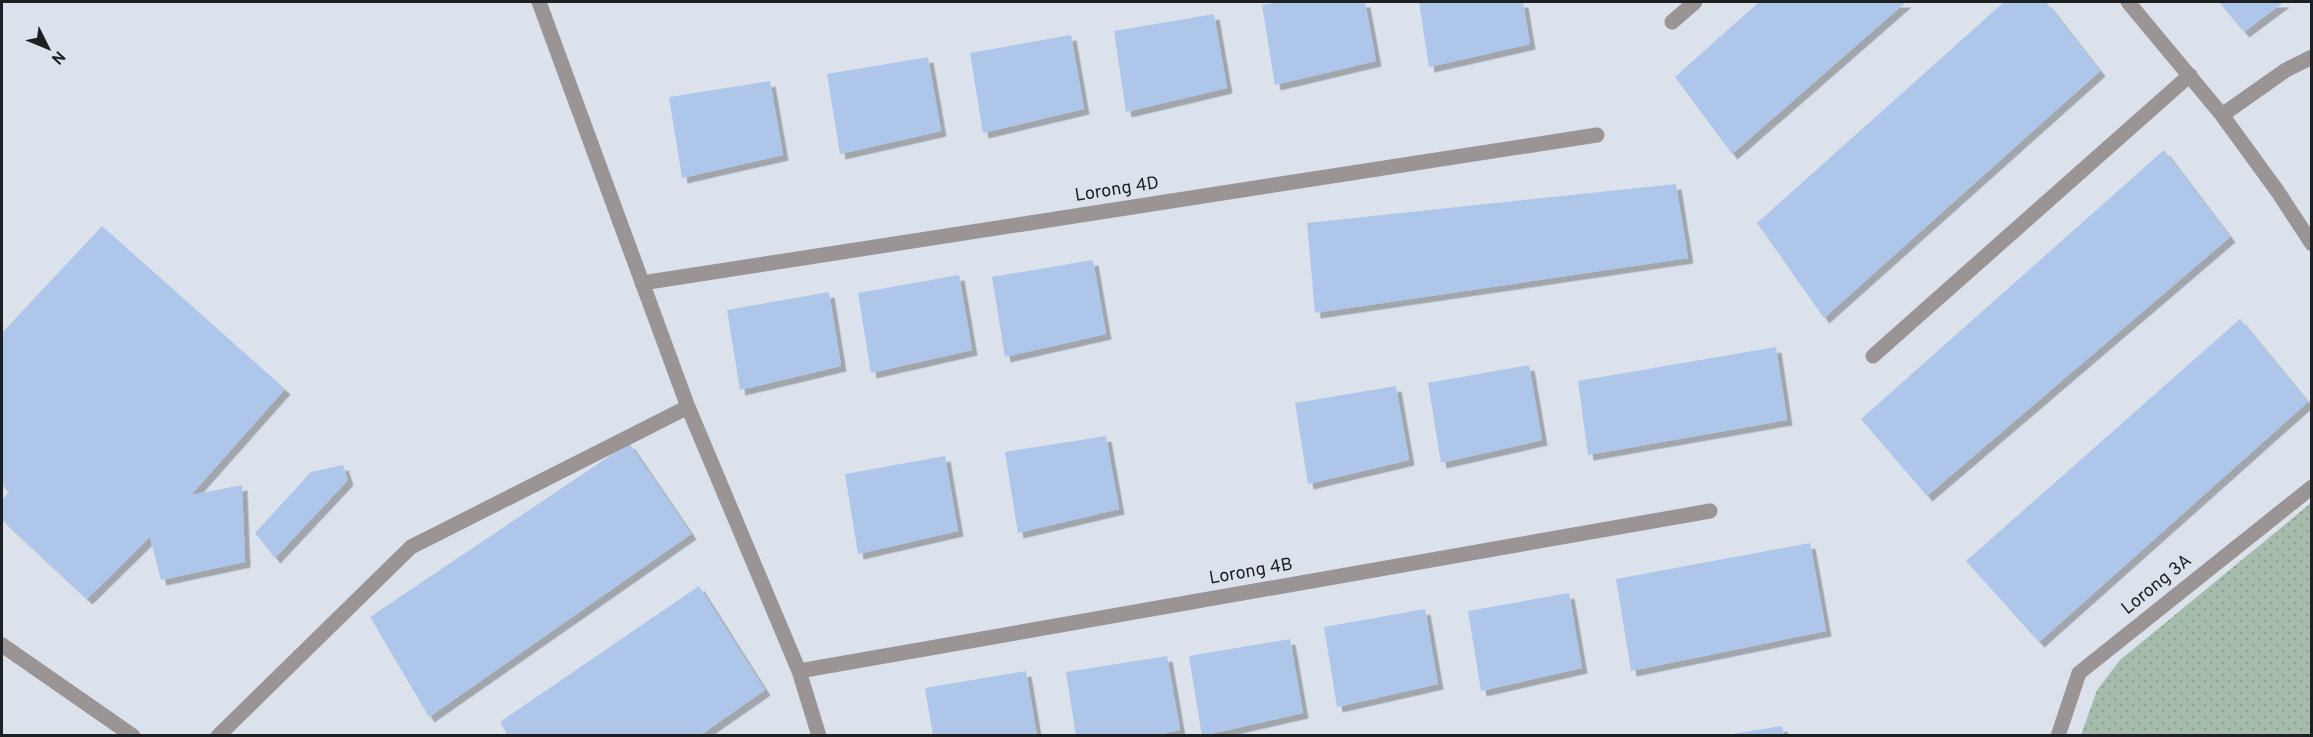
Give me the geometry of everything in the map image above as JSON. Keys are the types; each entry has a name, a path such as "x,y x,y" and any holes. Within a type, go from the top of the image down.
{"street":[{"path":"539,2 688,407 799,671 819,735"},
{"path":"1672,22 1695,2"},
{"path":"2128,2 2222,115 2278,192 2312,244"},
{"path":"2222,115 2286,70 2312,57"},
{"path":"1873,356 2190,75"},
{"name":"Lorong 4D","path":"642,283 1597,135"},
{"path":"218,735 411,547 688,407"},
{"name":"Lorong 3A","path":"2058,735 2079,673 2312,487"},
{"name":"Lorong 4B","path":"799,671 1710,511"},
{"path":"2,645 133,735"}],"green space":[{"path":"2311,503 2311,735 2081,735 2097,690 2120,660"}],"building":[{"path":"1281,2 1365,2 1376,61 1275,85 1262,5"},
{"path":"1419,2 1523,2 1530,44 1429,67"},
{"path":"1759,2 1906,2 1732,154 1675,77"},
{"path":"2004,2 2046,2 2100,71 1824,318 1757,223"},
{"path":"2219,2 2284,2 2244,32"},
{"path":"1214,14 1227,88 1126,112 1114,31"},
{"path":"1071,35 1084,109 983,133 970,53"},
{"path":"928,57 941,131 840,154 827,74"},
{"path":"770,81 783,155 682,178 669,97"},
{"path":"2164,150 2230,237 1927,496 1861,419"},
{"path":"1676,184 1688,258 1315,313 1307,223"},
{"path":"102,226 285,389 191,495 242,485 245,562 161,580 150,537 87,599 2,520 2,500 9,492 2,485 2,333"},
{"path":"1093,260 1106,334 1005,357 992,277"},
{"path":"959,275 972,350 871,373 858,293"},
{"path":"829,292 841,366 740,390 727,310"},
{"path":"2240,319 2308,402 2039,642 1966,561"},
{"path":"1776,347 1787,420 1588,455 1578,381"},
{"path":"1529,365 1542,440 1441,463 1428,383"},
{"path":"1396,386 1409,460 1308,484 1295,403"},
{"path":"1106,436 1119,509 1018,533 1005,452"},
{"path":"629,443 691,534 429,717 370,617"},
{"path":"945,456 958,531 858,554 845,474"},
{"path":"343,465 348,480 275,558 255,533 311,472"},
{"path":"1810,543 1826,631 1631,671 1616,579"},
{"path":"699,586 765,690 699,736 508,736 500,722"},
{"path":"1569,593 1582,668 1481,691 1468,611"},
{"path":"1425,609 1438,684 1337,707 1324,627"},
{"path":"1290,639 1303,713 1202,736 1189,656"},
{"path":"1167,656 1180,730 1154,736 1076,736 1066,672"},
{"path":"1026,671 1037,736 933,736 925,688"},
{"path":"1782,726 1784,736 1733,736 1733,734"}]}
